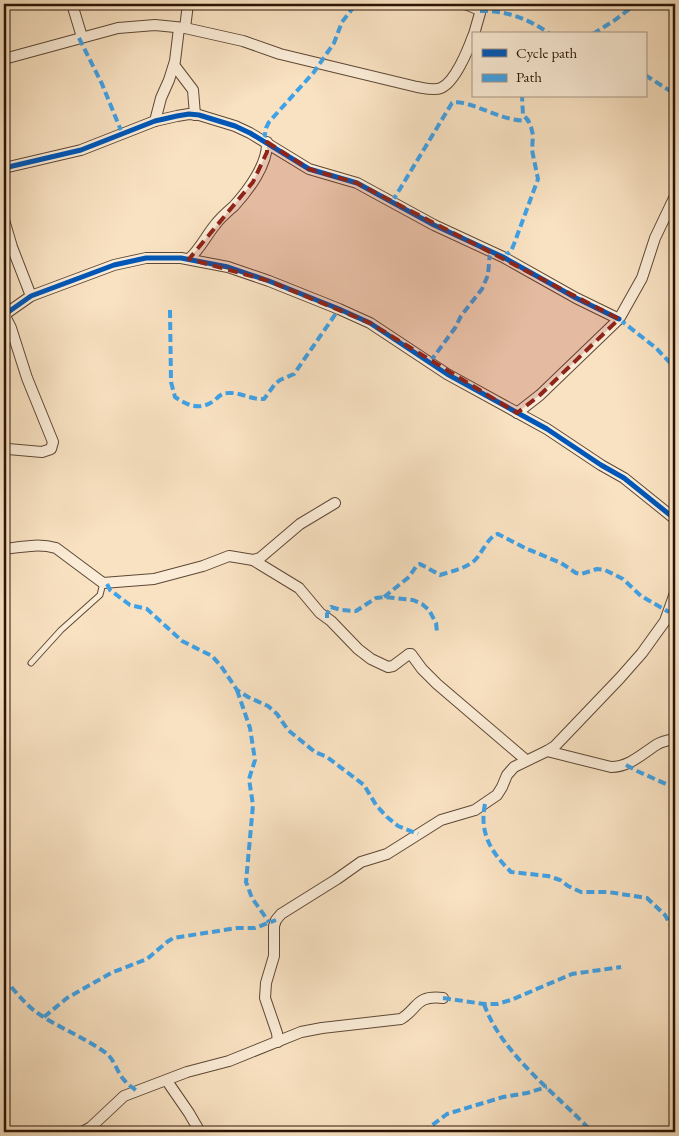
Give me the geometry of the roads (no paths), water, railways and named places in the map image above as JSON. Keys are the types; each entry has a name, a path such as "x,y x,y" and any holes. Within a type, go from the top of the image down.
{"street":[{"path":"72,4 82,38"},
{"path":"155,121 161,98 174,65 188,4"},
{"path":"465,4 480,10 474,32"},
{"path":"4,59 82,38 136,26 155,25 182,28 243,41 280,54 427,89 440,88 448,82 461,64 472,37"},
{"path":"174,65 193,90 195,115"},
{"path":"4,168 81,150 155,121 177,116 195,115 235,126 267,142 310,168 357,183 434,225 503,257 576,298 619,319"},
{"path":"189,259 196,253 214,226 234,205 258,174 266,152 267,142"},
{"path":"517,412 540,396 619,319 642,278 655,238 675,196"},
{"path":"4,220 12,247 31,296"},
{"path":"8,449 42,452 51,449 53,442 22,365 11,328 4,315 31,296 114,265 146,258 189,259 228,267 269,281 362,320 410,348 447,374 547,429 600,465 624,478 675,520"},
{"path":"253,560 260,558 300,524 335,503"},
{"path":"4,549 48,545 56,548 103,583 154,579 202,566 229,556 253,560 299,588 320,613 332,621 358,649 371,659 388,667 393,666 409,654 412,654 422,669 437,684 526,760"},
{"path":"278,1042 277,1033 265,998 268,972 274,956 276,920 281,914 338,879 360,862 387,854 441,820 468,813 497,795 510,770 526,760 547,751 620,678 642,653 665,621 675,593"},
{"path":"547,751 611,767 620,767 638,758 658,744 675,739"},
{"path":"82,1132 91,1127 124,1096 188,1072 229,1061 301,1032 400,1019 406,1016 420,1001 434,997 443,998"},
{"path":"167,1081 200,1132"}],"lane":[{"path":"31,663 61,630 100,595 103,583"}]}
